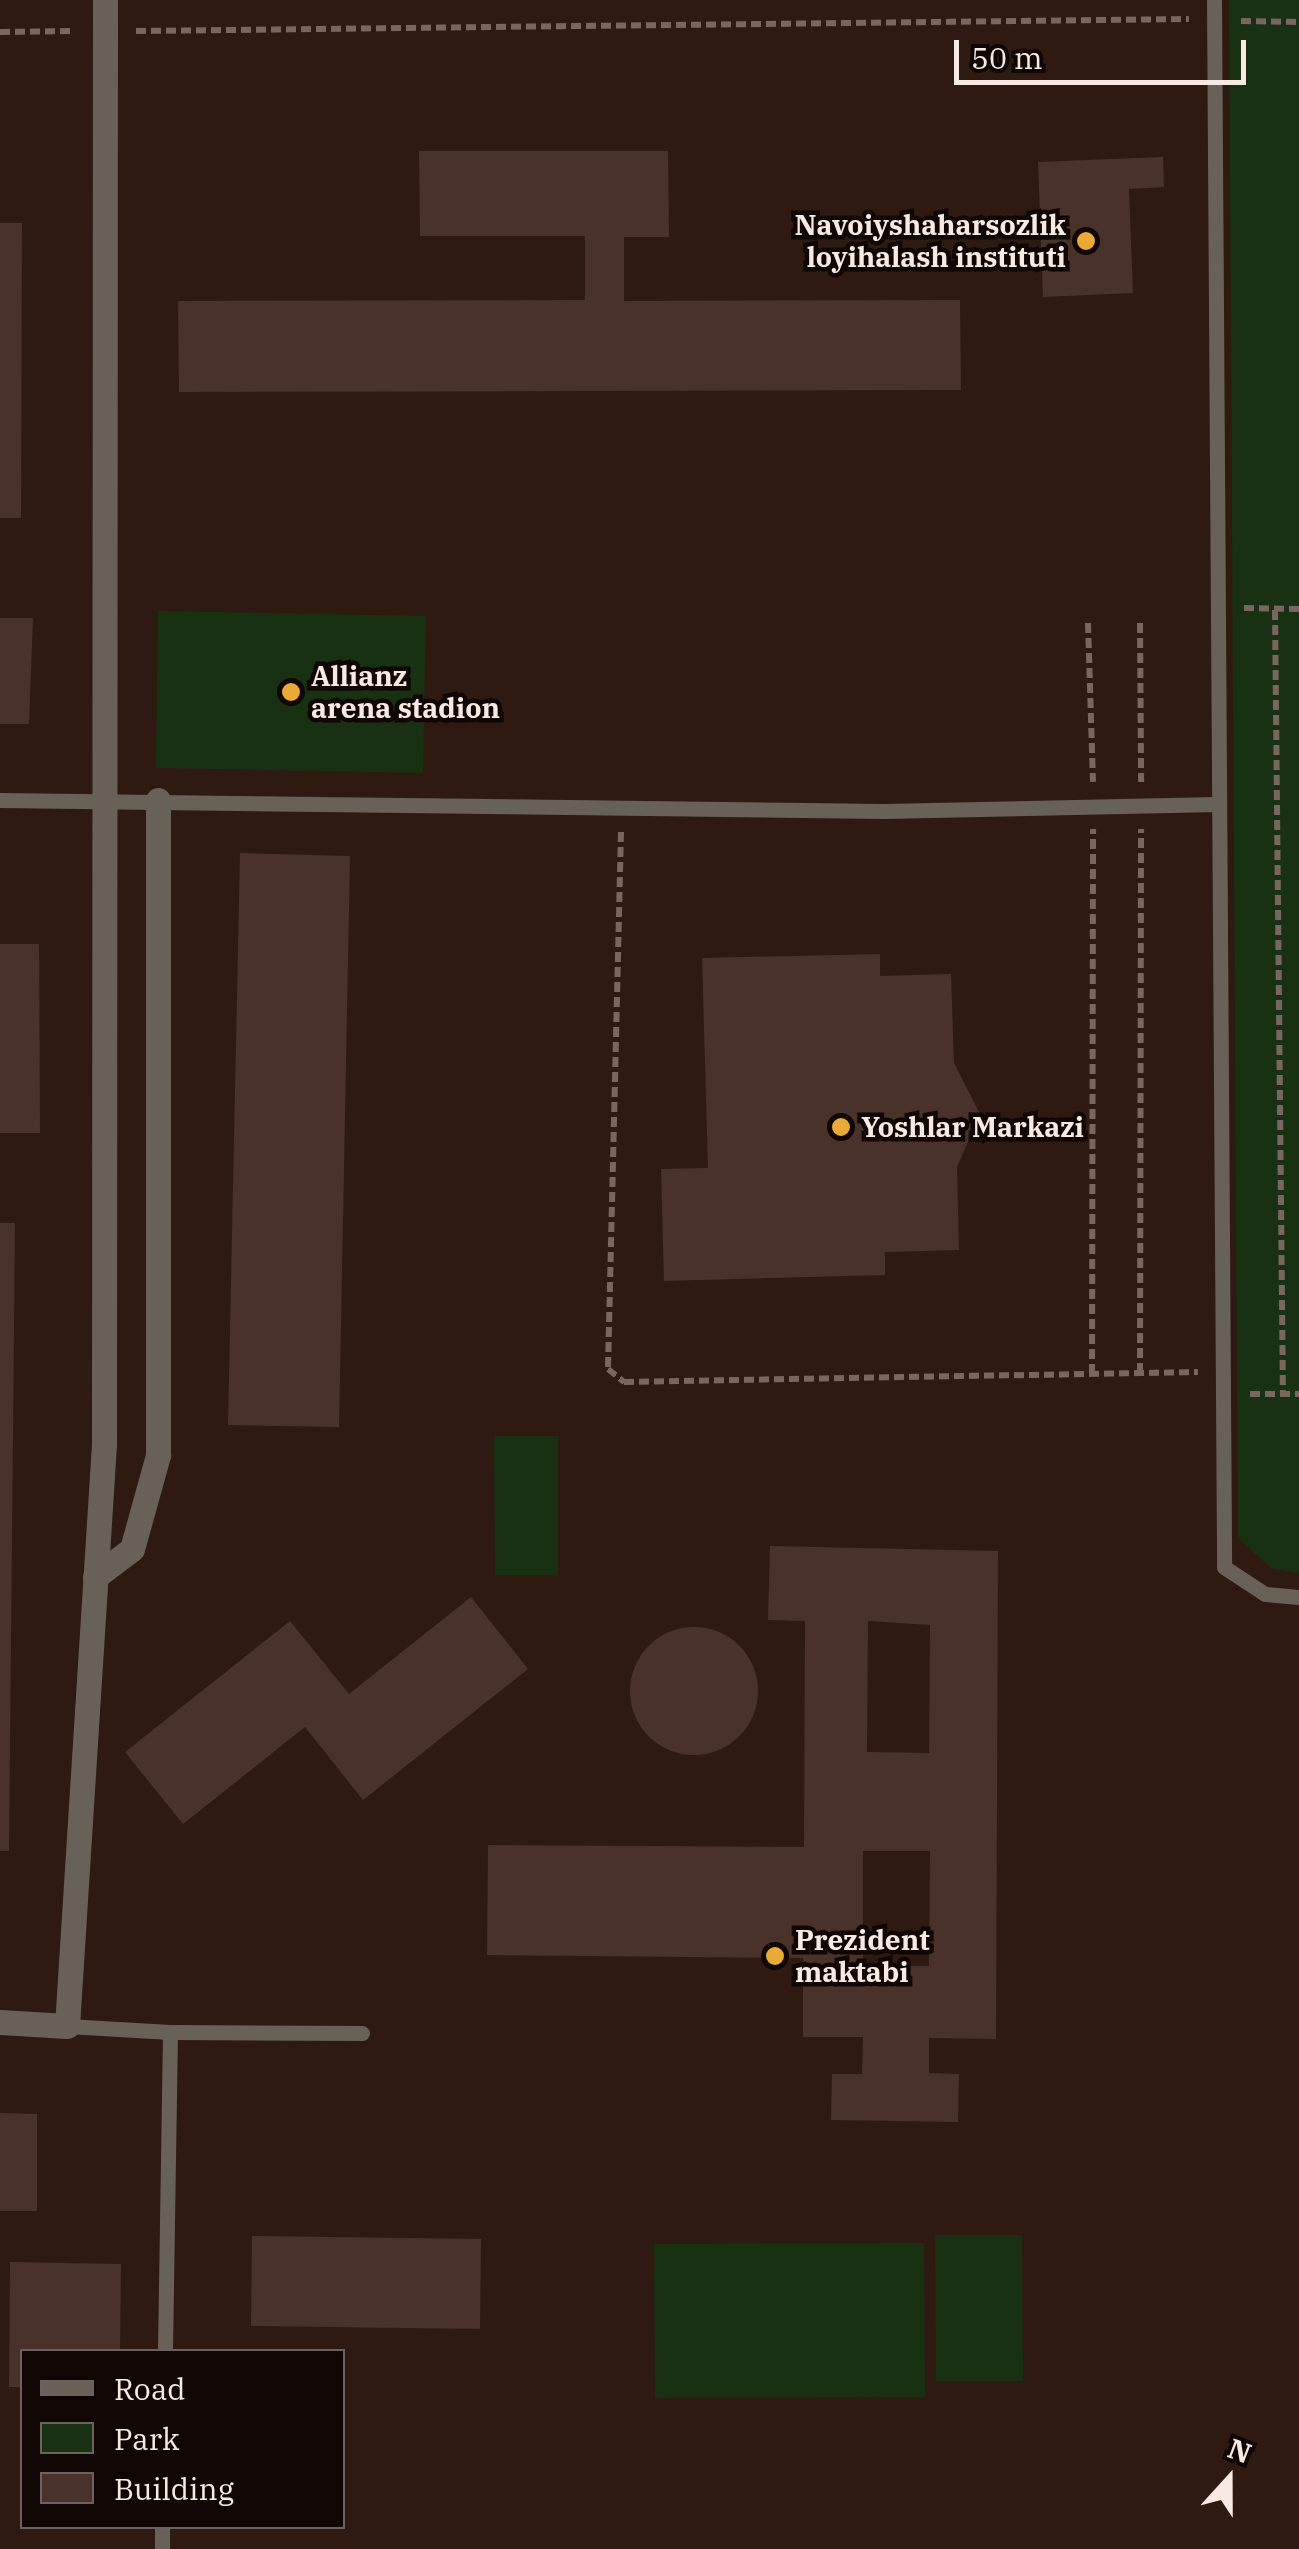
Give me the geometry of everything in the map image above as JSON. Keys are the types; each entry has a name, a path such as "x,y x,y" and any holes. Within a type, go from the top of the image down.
{"street":[{"path":"0,2022 67,2026 104,1444 104,0"},
{"path":"95,1577 132,1550 158,1455 158,800"}],"lane":[{"path":"1214,0 1224,1567 1265,1594 1299,1597"},
{"path":"0,800 622,810 1094,812 1217,804"},
{"path":"67,2026 170,2032 362,2032"},
{"path":"165,2349 170,2032"}],"path":[{"path":"0,32 1214,18 1299,22"},
{"path":"1218,607 1299,609"},
{"path":"1275,610 1283,1394"},
{"path":"1088,623 1094,812 1092,1374"},
{"path":"1140,623 1140,1373"},
{"path":"622,810 608,1369 624,1382 1223,1372"},
{"path":"1224,1393 1299,1394"}],"green space":[{"path":"1229,0 1299,0 1299,1573 1272,1569 1238,1538"},
{"name":"Allianz arena stadion","path":"158,611 426,616 423,773 156,768"},
{"path":"494,1436 558,1436 558,1575 495,1575"},
{"path":"935,2235 1022,2235 1023,2381 936,2381"},
{"path":"924,2243 925,2397 655,2398 654,2244"}],"building":[{"path":"419,151 668,151 669,237 624,237 624,301 960,300 961,390 179,392 178,301 585,300 585,236 420,236"},
{"name":"Navoiyshaharsozlik loyihalash instituti","path":"1163,157 1164,187 1129,189 1133,293 1043,297 1038,162"},
{"path":"0,223 22,223 21,518 0,518"},
{"path":"0,618 33,618 29,724 0,724"},
{"path":"240,853 350,856 339,1427 228,1425"},
{"path":"0,944 39,944 40,1133 0,1133"},
{"name":"Yoshlar Markazi","path":"880,954 880,976 951,974 954,1063 980,1114 957,1167 959,1250 885,1252 885,1275 664,1281 661,1169 708,1168 702,958"},
{"path":"0,1223 15,1223 9,1851 0,1851"},
{"path":"770,1546 998,1551 996,2039 929,2038 929,2073 959,2074 958,2122 831,2120 832,2074 862,2074 863,2037 803,2037 803,1958 487,1955 488,1845 804,1847 805,1621 768,1620","holes":["868,1621 930,1625 929,1753 867,1752","863,1851 930,1851 929,1966 863,1966"]},
{"path":"471,1597 528,1669 363,1800 305,1727 183,1824 125,1752 290,1621 349,1694"},
{"path":"694,1627 718,1632 739,1646 753,1667 758,1691 753,1715 739,1736 718,1750 694,1755 670,1750 649,1736 635,1715 630,1691 635,1667 649,1646 670,1632"},
{"path":"0,2113 37,2114 37,2211 0,2211"},
{"path":"252,2236 481,2239 480,2329 251,2326"},
{"path":"10,2262 121,2264 120,2349 20,2349 20,2387 9,2387"}],"place":[{"name":"Navoiyshaharsozlik loyihalash instituti","path":"1086,241"},
{"name":"Allianz arena stadion","path":"291,692"},
{"name":"Yoshlar Markazi","path":"841,1127"},
{"name":"Prezident maktabi","path":"775,1956"}]}
